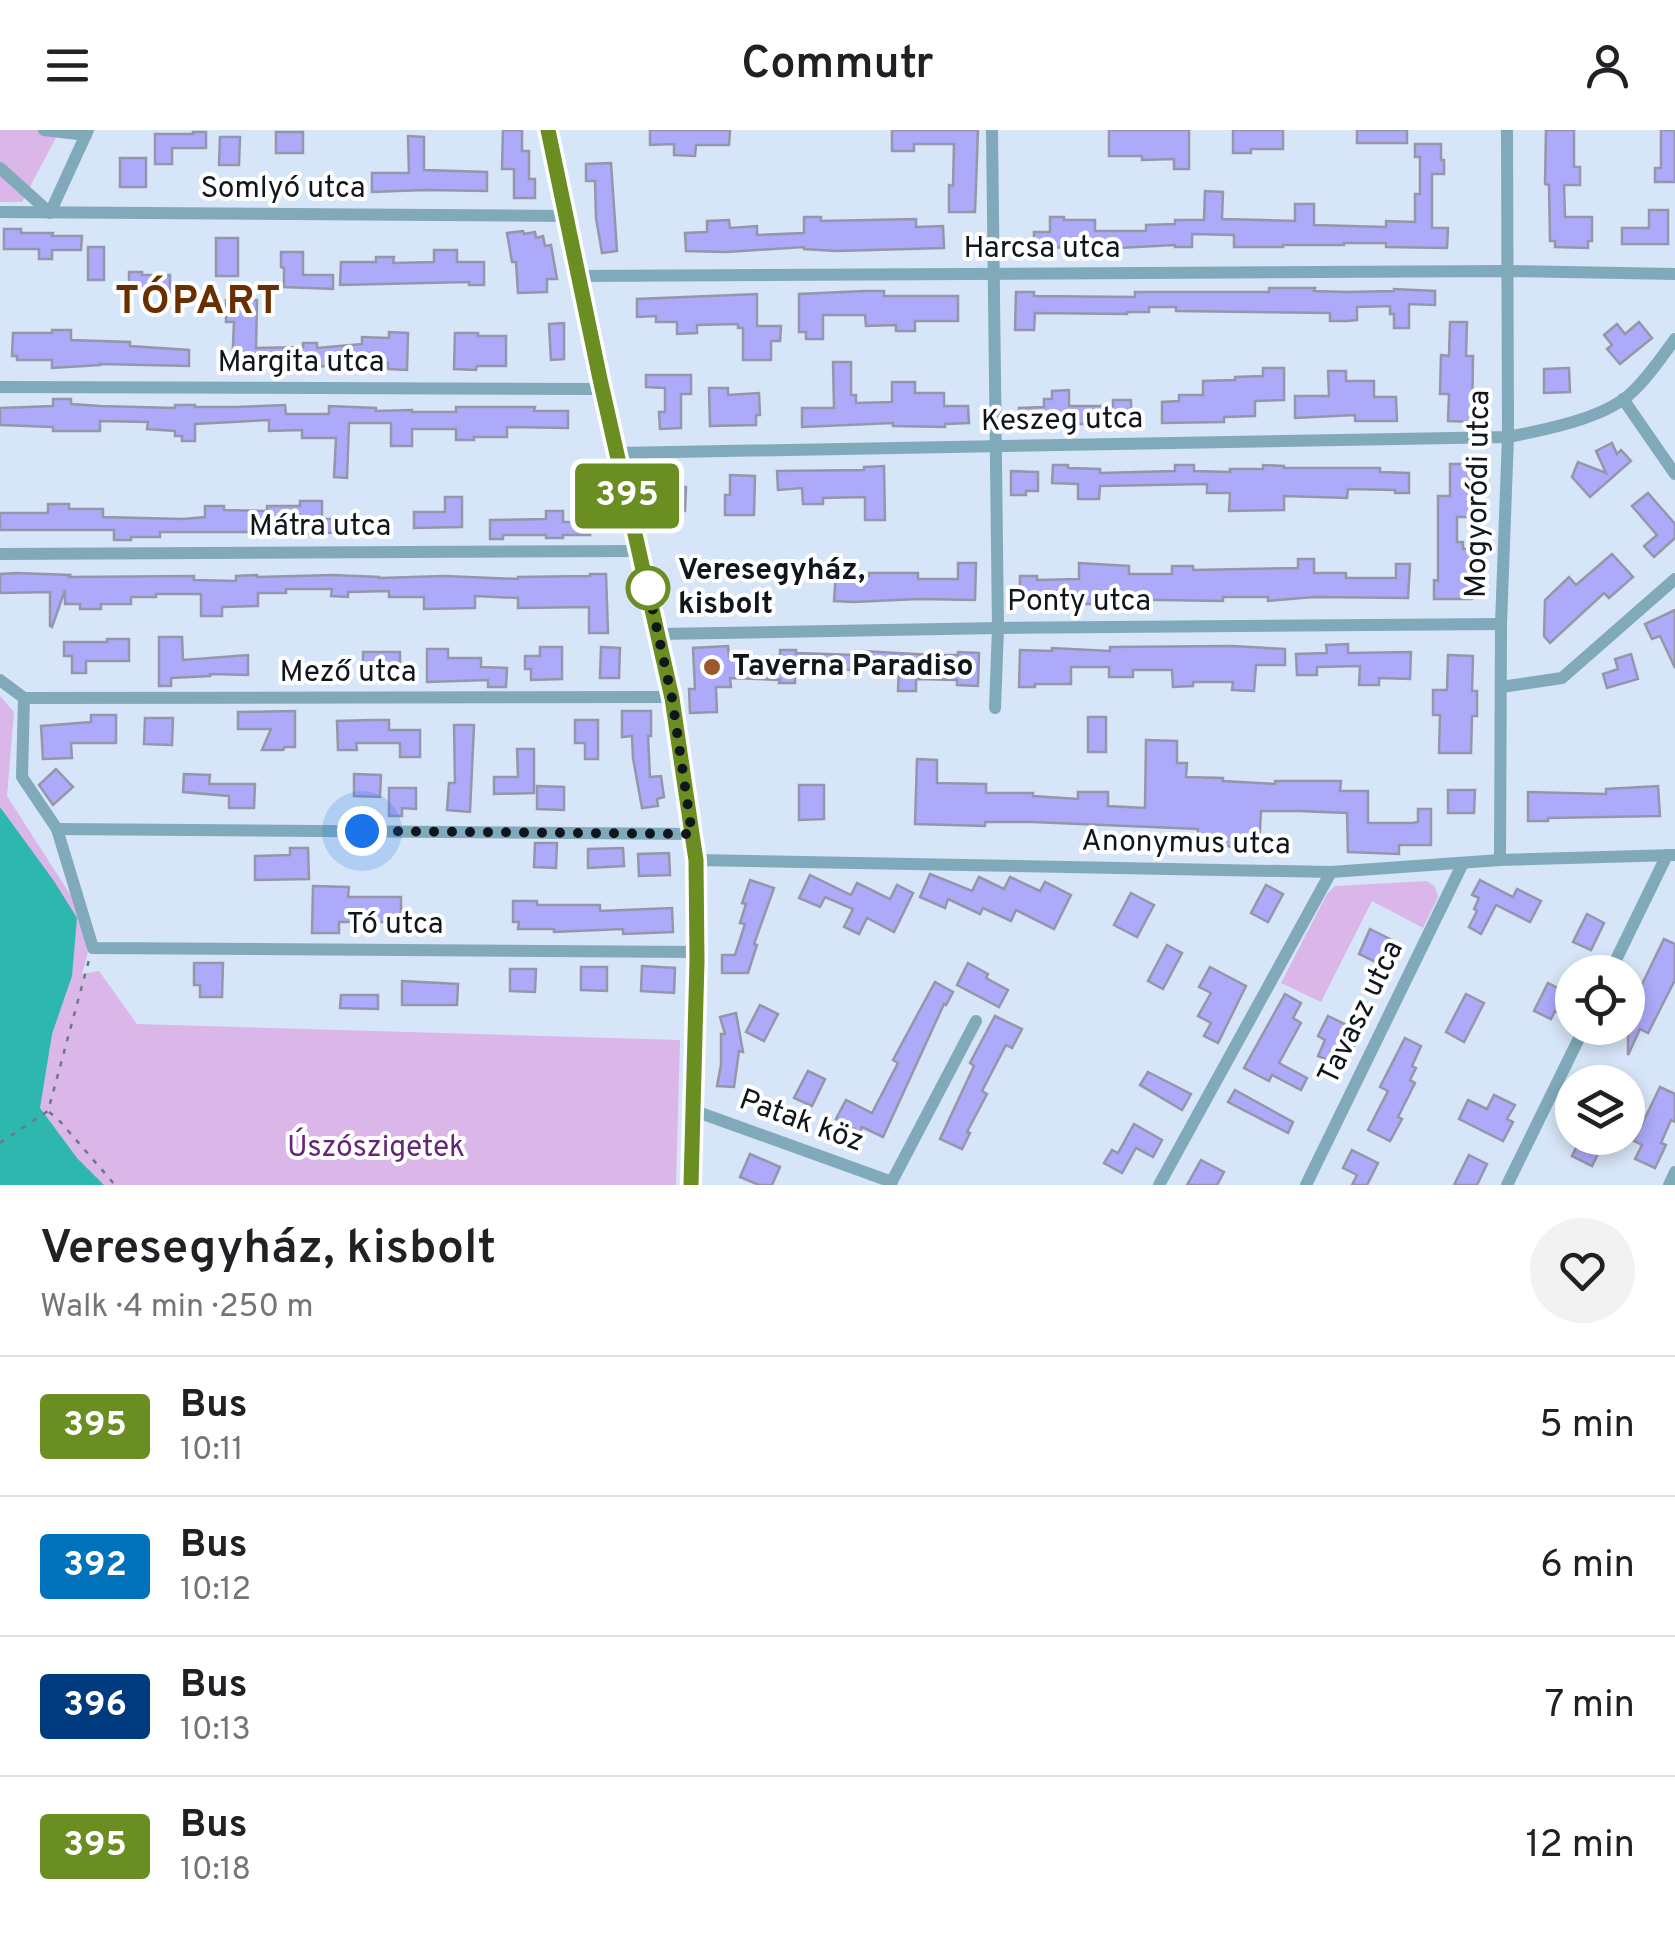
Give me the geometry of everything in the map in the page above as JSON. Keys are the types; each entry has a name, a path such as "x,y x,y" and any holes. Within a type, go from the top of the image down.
{"street":[{"path":"0,168 50,213 87,132 44,130"},
{"path":"548,130 672,698 696,860 691,1185"},
{"path":"992,130 998,628 995,708"},
{"name":"Mogyoródi utca","path":"1500,860 1501,624 1508,436 1506,130"},
{"name":"Somlyó utca","path":"0,212 565,216"},
{"name":"Harcsa utca","path":"578,276 1506,271 1675,274"},
{"path":"1675,339 1624,399 1675,474"},
{"name":"Margita utca","path":"0,388 602,388"},
{"name":"Keszeg utca","path":"616,453 1508,436 1572,421 1624,399"},
{"name":"Mátra utca","path":"0,554 640,552"},
{"path":"1501,687 1562,678 1675,579"},
{"name":"Ponty utca","path":"658,634 1501,624"},
{"path":"0,680 24,698 22,777 57,829 93,948"},
{"name":"Mező utca","path":"24,698 672,698"},
{"path":"57,829 692,834"},
{"path":"1619,955 1671,855"},
{"name":"Anonymus utca","path":"696,860 1331,872 1500,860 1671,855"},
{"name":"Tavasz utca","path":"1306,1185 1463,863"},
{"path":"1160,1185 1331,872"},
{"name":"Tó utca","path":"93,948 697,952"},
{"name":"Patak köz","path":"692,1110 891,1183 976,1021"},
{"path":"1507,1185 1576,1045"},
{"path":"1668,1185 1675,1172"}],"path":[{"path":"0,1143 48,1111 93,948"},
{"path":"48,1111 116,1185"}],"green space":[{"path":"0,130 60,130 22,202 0,202"},
{"name":"Úszószigetek","path":"0,696 14,712 7,796 75,902 88,952 82,974 99,971 137,1024 680,1040 676,1185 104,1185 77,1158 0,1130"},
{"path":"1427,881 1435,887 1438,897 1423,928 1372,901 1321,1002 1281,983 1327,894 1335,886"}],"shaded area":[{"path":"0,807 77,918 72,976 52,1034 40,1108 77,1158 104,1185 0,1185"}],"building":[{"path":"503,130 522,130 522,151 529,151 529,179 535,179 535,198 514,198 514,169 502,169"},
{"path":"650,130 730,130 729,145 696,145 695,156 674,155 674,144 650,145"},
{"path":"892,130 978,130 975,212 949,212 954,144 914,144 914,151 892,151"},
{"path":"1109,130 1189,130 1189,169 1174,169 1174,159 1109,156"},
{"path":"1233,130 1283,130 1283,149 1233,153"},
{"path":"1357,130 1407,130 1407,143 1357,143"},
{"path":"1546,130 1574,130 1574,167 1580,167 1580,185 1564,185 1565,217 1592,217 1592,241 1588,241 1588,248 1555,247 1555,241 1550,241"},
{"path":"1661,130 1675,130 1675,182 1655,182 1655,168 1661,168"},
{"path":"206,132 206,148 172,148 172,164 155,164 155,134"},
{"path":"276,132 303,132 303,153 276,153"},
{"path":"408,136 424,137 424,170 487,172 487,191 372,192 372,173 409,173"},
{"path":"220,137 240,137 239,165 219,165"},
{"path":"1415,144 1441,144 1444,174 1432,174 1432,228 1448,228 1447,248 1386,247 1386,243 1234,247 1234,235 1192,234 1192,247 1034,248 1034,232 1050,232 1050,217 1095,220 1095,231 1146,231 1146,225 1204,220 1205,191 1223,192 1222,219 1295,221 1295,204 1314,204 1314,225 1386,227 1386,221 1415,222 1420,157 1415,157"},
{"path":"120,158 146,158 146,187 120,187"},
{"path":"611,163 617,251 602,253 595,181 586,181 586,164"},
{"path":"1649,210 1668,210 1668,244 1622,244 1622,228 1649,228"},
{"path":"804,217 821,217 821,221 916,219 916,227 943,226 944,248 686,251 685,233 707,232 707,221 729,220 730,228 757,226 757,235 804,233"},
{"path":"4,229 82,236 81,250 52,250 52,259 39,259 39,249 4,249"},
{"path":"535,232 536,238 543,236 545,246 551,245 557,279 547,279 547,292 518,293 516,262 512,262 507,233"},
{"path":"216,238 238,238 238,276 216,276"},
{"path":"88,247 104,247 104,280 88,280"},
{"path":"434,250 457,250 457,262 484,262 484,285 340,285 341,262 376,262 376,257 394,257 393,263 434,262"},
{"path":"281,252 303,252 303,275 333,275 333,289 284,287"},
{"path":"129,272 170,275 170,293 129,289"},
{"path":"1269,288 1435,291 1435,305 1409,304 1409,328 1394,328 1390,306 1357,307 1357,320 1347,321 1330,321 1330,313 1176,311 1176,307 1149,307 1149,312 1127,314 1035,313 1034,330 1015,330 1016,292 1034,292 1034,296 1135,297 1135,292 1269,292"},
{"path":"884,291 884,296 958,296 958,321 915,321 915,331 896,331 896,325 866,326 865,315 823,315 823,339 806,339 806,332 799,332 799,294"},
{"path":"757,294 757,326 781,326 780,341 771,341 771,360 743,360 743,328 738,328 738,324 697,325 697,333 677,334 677,322 656,322 656,316 637,317 637,299"},
{"path":"226,300 257,300 256,348 303,347 303,343 317,343 317,348 362,344 362,337 389,338 389,332 408,333 407,370 388,369 388,363 347,363 348,368 334,369 303,365 232,370 234,322 226,322"},
{"path":"1450,322 1467,322 1466,356 1473,356 1472,422 1448,421 1449,394 1440,394 1441,355 1449,356"},
{"path":"1639,322 1652,338 1620,364 1607,349 1612,345 1604,335 1617,324 1625,334"},
{"path":"564,323 564,359 551,360 549,324"},
{"path":"71,330 71,340 189,350 189,366 100,364 52,368 52,360 17,360 17,356 12,356 13,333"},
{"path":"455,333 506,336 506,366 454,369"},
{"path":"833,362 851,362 851,395 856,395 856,403 892,402 892,382 915,382 915,393 944,393 944,406 968,406 969,423 945,427 893,423 802,427 802,408 834,408"},
{"path":"1263,368 1284,368 1284,400 1255,401 1255,416 1224,417 1224,422 1162,423 1162,402 1179,401 1179,395 1203,395 1203,381 1263,376"},
{"path":"1569,368 1570,392 1544,393 1544,369"},
{"path":"1328,371 1346,371 1346,381 1374,381 1374,397 1396,397 1397,421 1355,421 1355,415 1295,418 1295,396 1329,396"},
{"path":"646,375 691,375 691,394 681,394 681,428 660,429 659,412 665,412 665,388 646,387"},
{"path":"709,388 728,388 728,395 759,393 760,415 756,415 756,425 710,426"},
{"path":"1069,390 1069,406 1113,406 1113,400 1131,400 1131,424 1019,424 1019,408 1044,407 1044,399 1052,399 1052,391"},
{"path":"53,399 71,399 71,404 175,408 285,405 286,414 329,414 329,406 412,412 456,412 456,407 535,407 534,411 568,411 568,428 507,427 507,437 474,440 456,440 456,429 412,429 412,446 391,446 391,423 349,423 347,478 334,477 336,438 302,438 302,430 269,431 269,420 195,424 195,441 182,441 175,431 147,429 148,422 100,421 100,431 0,425 0,408 53,406"},
{"path":"1612,443 1617,454 1621,450 1631,461 1590,497 1572,477 1578,462 1606,473 1596,451"},
{"path":"1450,464 1474,464 1470,517 1457,517 1457,542 1463,542 1463,549 1473,549 1472,599 1434,599 1434,580 1438,581 1438,496 1450,496"},
{"path":"1053,465 1100,469 1100,473 1175,471 1175,465 1194,465 1194,471 1230,472 1263,469 1263,465 1380,468 1380,472 1409,473 1409,493 1348,489 1347,498 1284,496 1284,510 1229,511 1230,493 1207,493 1207,484 1100,486 1099,499 1078,499 1078,484 1052,483"},
{"path":"884,466 885,520 865,520 865,497 823,498 823,504 803,504 802,488 778,490 777,471 864,470"},
{"path":"1011,471 1038,472 1038,491 1011,495"},
{"path":"661,472 678,472 678,487 686,487 685,511 677,511 677,524 660,524 660,503 655,503"},
{"path":"730,475 755,476 754,515 725,515"},
{"path":"1648,493 1675,524 1675,538 1654,557 1644,546 1657,535 1632,506"},
{"path":"445,497 462,497 462,527 414,528 414,512 445,512"},
{"path":"300,501 322,501 322,519 349,519 349,532 160,532 160,537 114,540 114,530 0,530 0,513 48,513 48,504 69,504 69,509 103,509 103,517 183,519 205,517 205,506 267,511 267,506 300,506"},
{"path":"546,511 563,511 563,522 590,522 590,535 503,535 503,539 490,539 490,520 546,519"},
{"path":"1612,554 1633,577 1609,598 1604,593 1550,643 1544,636 1545,600 1569,577 1576,585"},
{"path":"1298,559 1314,559 1314,573 1346,573 1346,578 1396,578 1396,564 1410,564 1408,598 1314,597 1268,601 1268,597 1223,597 1223,601 1097,599 1097,604 1020,603 1020,576 1037,576 1037,580 1079,579 1079,563 1129,566 1129,574 1172,574 1172,566 1193,566 1193,570 1298,568"},
{"path":"958,563 976,563 975,600 834,601 836,573 918,573 918,579 958,579"},
{"path":"0,574 69,577 194,576 194,580 236,581 236,576 257,575 518,579 606,574 608,633 589,633 589,607 518,608 518,598 475,596 475,608 424,609 424,597 389,597 389,591 331,596 332,589 258,593 258,606 222,607 222,616 201,616 201,594 131,597 131,604 80,609 80,604 65,604 65,590 52,627 50,592 0,593"},
{"path":"1675,610 1675,668 1660,636 1652,639 1645,624"},
{"path":"159,637 182,637 183,660 248,655 248,675 171,678 171,686 159,686"},
{"path":"129,639 129,661 86,661 86,673 72,673 72,656 64,656 64,642"},
{"path":"1348,644 1348,653 1411,652 1410,679 1379,678 1379,685 1359,685 1360,666 1317,667 1317,675 1297,675 1296,654 1327,653 1326,645"},
{"path":"728,646 729,657 780,659 780,650 856,655 855,670 795,668 795,683 730,678 731,687 716,687 717,712 690,713 689,689 695,689 693,648"},
{"path":"1232,646 1285,649 1285,665 1256,665 1254,691 1232,690 1233,682 1193,682 1193,686 1173,687 1172,670 1133,670 1133,677 1109,677 1109,667 1071,667 1071,684 1019,687 1020,650"},
{"path":"540,647 562,647 562,679 531,680 531,669 525,669 525,656 540,656"},
{"path":"601,647 620,648 619,678 600,678"},
{"path":"427,649 448,649 448,658 481,658 481,667 507,668 506,687 488,687 488,680 427,682"},
{"path":"862,651 979,653 978,686 957,685 957,680 916,679 916,691 898,691 899,668 861,666"},
{"path":"363,652 400,652 400,673 363,672"},
{"path":"1631,654 1638,679 1607,688 1603,674 1618,669 1615,659"},
{"path":"1448,655 1473,656 1472,691 1477,691 1477,716 1472,716 1471,753 1439,753 1440,715 1433,715 1433,690 1447,690"},
{"path":"295,711 295,747 262,750 271,729 238,729 238,712"},
{"path":"622,711 651,711 650,777 661,776 664,797 657,799 658,806 642,808 632,736 622,737"},
{"path":"91,715 116,715 116,743 71,743 72,758 43,759 41,726 91,722"},
{"path":"1088,717 1106,717 1106,752 1088,752"},
{"path":"145,718 173,718 172,745 144,744"},
{"path":"389,720 389,730 420,730 420,757 400,757 400,743 356,743 357,750 338,750 337,721"},
{"path":"575,720 598,720 598,759 585,759 585,743 575,743"},
{"path":"454,725 474,725 470,812 447,810 449,783 455,783"},
{"path":"1146,740 1177,741 1177,763 1187,763 1186,777 1275,784 1341,781 1340,791 1368,791 1368,823 1418,822 1418,809 1431,809 1431,845 1399,845 1399,854 1348,852 1347,813 1298,811 1261,811 1259,848 1221,846 1221,850 1197,850 1198,829 1032,822 985,822 985,826 915,824 917,759 937,760 937,783 986,784 986,793 1033,793 1078,799 1078,792 1108,792 1108,806 1145,808"},
{"path":"517,749 534,749 534,793 494,794 494,777 518,777"},
{"path":"56,769 73,787 53,805 39,785"},
{"path":"184,774 210,775 209,784 255,784 254,808 229,808 229,796 183,792"},
{"path":"354,774 381,775 380,797 354,796"},
{"path":"799,785 824,785 824,819 799,820"},
{"path":"537,786 564,787 564,810 537,809"},
{"path":"1658,786 1660,816 1528,821 1528,792 1606,794 1606,789"},
{"path":"389,788 416,788 416,809 402,808 402,816 389,816"},
{"path":"1448,790 1475,790 1474,813 1448,813"},
{"path":"535,843 557,843 556,868 534,867"},
{"path":"290,848 308,848 309,879 255,880 255,856 290,855"},
{"path":"623,848 624,866 588,868 588,849"},
{"path":"669,853 670,875 639,876 638,854"},
{"path":"930,874 972,891 979,877 1004,889 1010,877 1040,891 1045,882 1071,895 1054,929 1016,910 1011,921 983,908 980,914 948,899 945,908 920,897"},
{"path":"810,875 851,895 857,883 890,899 897,885 913,893 894,932 867,918 859,934 844,927 853,909 825,897 820,907 799,898"},
{"path":"750,880 774,888 754,944 757,945 748,973 722,973 722,955 735,955 745,924 740,923 746,904 742,903"},
{"path":"1480,880 1513,897 1517,889 1541,901 1530,922 1496,905 1481,934 1469,927 1479,898 1472,895"},
{"path":"1266,885 1283,894 1268,922 1251,913"},
{"path":"313,886 349,887 348,897 401,897 401,922 339,922 339,933 312,933"},
{"path":"1131,893 1154,905 1137,937 1114,925"},
{"path":"513,901 600,905 600,911 672,908 673,932 518,929 519,922 513,922"},
{"path":"1587,914 1604,923 1591,950 1573,942"},
{"path":"1370,929 1400,944 1388,968 1359,954"},
{"path":"1664,939 1675,944 1675,980 1648,1033 1645,1032 1645,978"},
{"path":"1167,945 1182,953 1163,989 1148,981"},
{"path":"194,963 223,963 222,997 200,997 200,985 194,985"},
{"path":"968,963 1008,990 999,1007 957,985"},
{"path":"642,966 675,968 674,993 641,991"},
{"path":"581,967 607,967 607,991 581,990"},
{"path":"1210,967 1246,986 1218,1043 1204,1036 1211,1023 1198,1016 1211,993 1199,987"},
{"path":"510,969 536,969 535,992 510,991"},
{"path":"402,981 458,984 457,1005 402,1005"},
{"path":"935,982 953,992 883,1137 862,1127 860,1132 836,1119 846,1100 872,1113 898,1063 893,1060"},
{"path":"1548,983 1555,986 1551,1019 1534,1011"},
{"path":"1285,994 1301,1003 1293,1018 1301,1023 1279,1063 1307,1078 1301,1090 1272,1075 1269,1081 1244,1068"},
{"path":"1466,994 1484,1003 1464,1042 1446,1032"},
{"path":"341,995 378,995 378,1009 340,1008"},
{"path":"760,1005 778,1014 764,1041 746,1032"},
{"path":"736,1013 743,1052 739,1051 734,1087 717,1086 721,1034 725,1034 720,1017"},
{"path":"995,1016 1022,1029 1012,1048 1006,1045 982,1091 987,1094 962,1149 940,1139 974,1066 970,1063"},
{"path":"1328,1016 1361,1032 1351,1052 1340,1047 1332,1062 1318,1056 1325,1040 1318,1036"},
{"path":"1405,1038 1421,1046 1412,1066 1416,1068 1410,1080 1415,1083 1390,1141 1368,1130 1388,1091 1380,1087"},
{"path":"808,1071 825,1079 812,1106 794,1098"},
{"path":"1148,1072 1191,1094 1182,1110 1140,1085"},
{"path":"1660,1087 1675,1094 1675,1122 1671,1120 1661,1143 1666,1145 1655,1168 1635,1159 1645,1155 1645,1118"},
{"path":"1235,1090 1293,1122 1288,1133 1228,1102"},
{"path":"1494,1095 1515,1105 1507,1119 1513,1122 1503,1141 1459,1119 1468,1100 1487,1109"},
{"path":"1134,1124 1162,1140 1153,1157 1136,1148 1122,1173 1104,1163 1112,1150 1118,1153"},
{"path":"1352,1150 1378,1163 1367,1185 1352,1185 1357,1175 1343,1168"},
{"path":"750,1154 780,1167 772,1185 759,1185 740,1177"},
{"path":"1469,1155 1487,1164 1477,1185 1454,1185"},
{"path":"1572,1155 1598,1155 1592,1166"},
{"path":"1201,1160 1224,1172 1217,1185 1187,1185"}],"bus line":[{"name":"395","path":"548,130 672,698 696,860 691,1185"}],"place":[{"name":"Veresegyház, kisbolt","path":"648,588"},
{"name":"Taverna Paradiso","path":"712,667"}],"district":[{"name":"TÓPART","path":"199,303"}],"route":[{"path":"362,831 692,834 672,698 646,579 648,588"}]}
